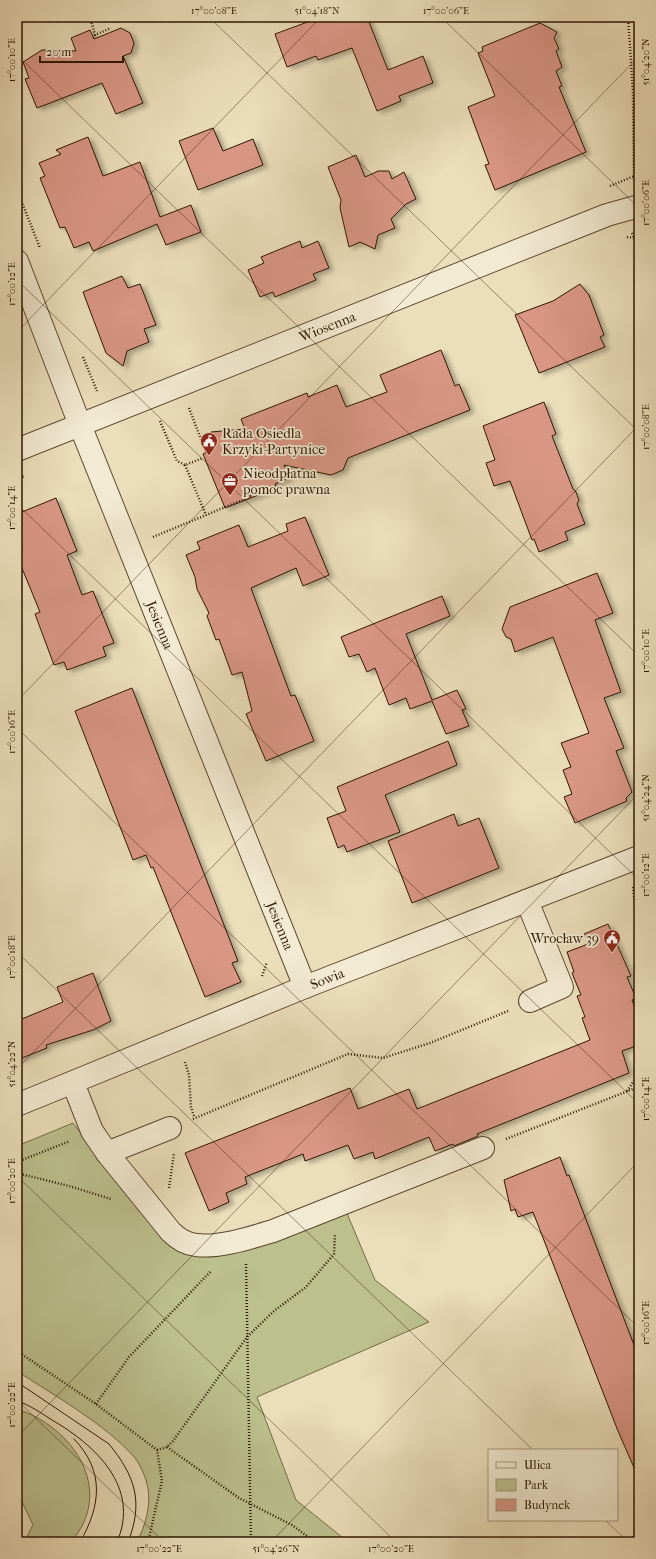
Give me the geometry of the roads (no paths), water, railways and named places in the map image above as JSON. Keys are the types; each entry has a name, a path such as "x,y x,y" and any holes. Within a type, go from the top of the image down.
{"street":[{"name":"Wiosenna","path":"17,450 607,215 636,206"},
{"name":"Jesienna","path":"17,261 80,425 305,988"},
{"name":"Sowia","path":"17,1105 305,988 639,857"},
{"path":"527,901 562,987 530,1001"},
{"path":"73,1083 92,1131 107,1153 171,1232 181,1241 195,1245 243,1240 273,1231 483,1148"},
{"path":"107,1153 170,1128"}],"tram line":[{"path":"17,1382 109,1444 118,1456 131,1479 136,1502 133,1528 128,1542"},
{"path":"17,1401 35,1409 68,1430 98,1455 110,1470 118,1486 123,1503 123,1522 117,1542"},
{"path":"74,1439 84,1451 91,1464 95,1476 96,1489 96,1502 87,1529 80,1542"}],"place":[{"name":"Rada Osiedla Krzyki-Partynice","path":"209,456"},
{"name":"Nieodpłatna pomoc prawna","path":"230,496"},
{"name":"Wrocław 39","path":"612,953"}]}
